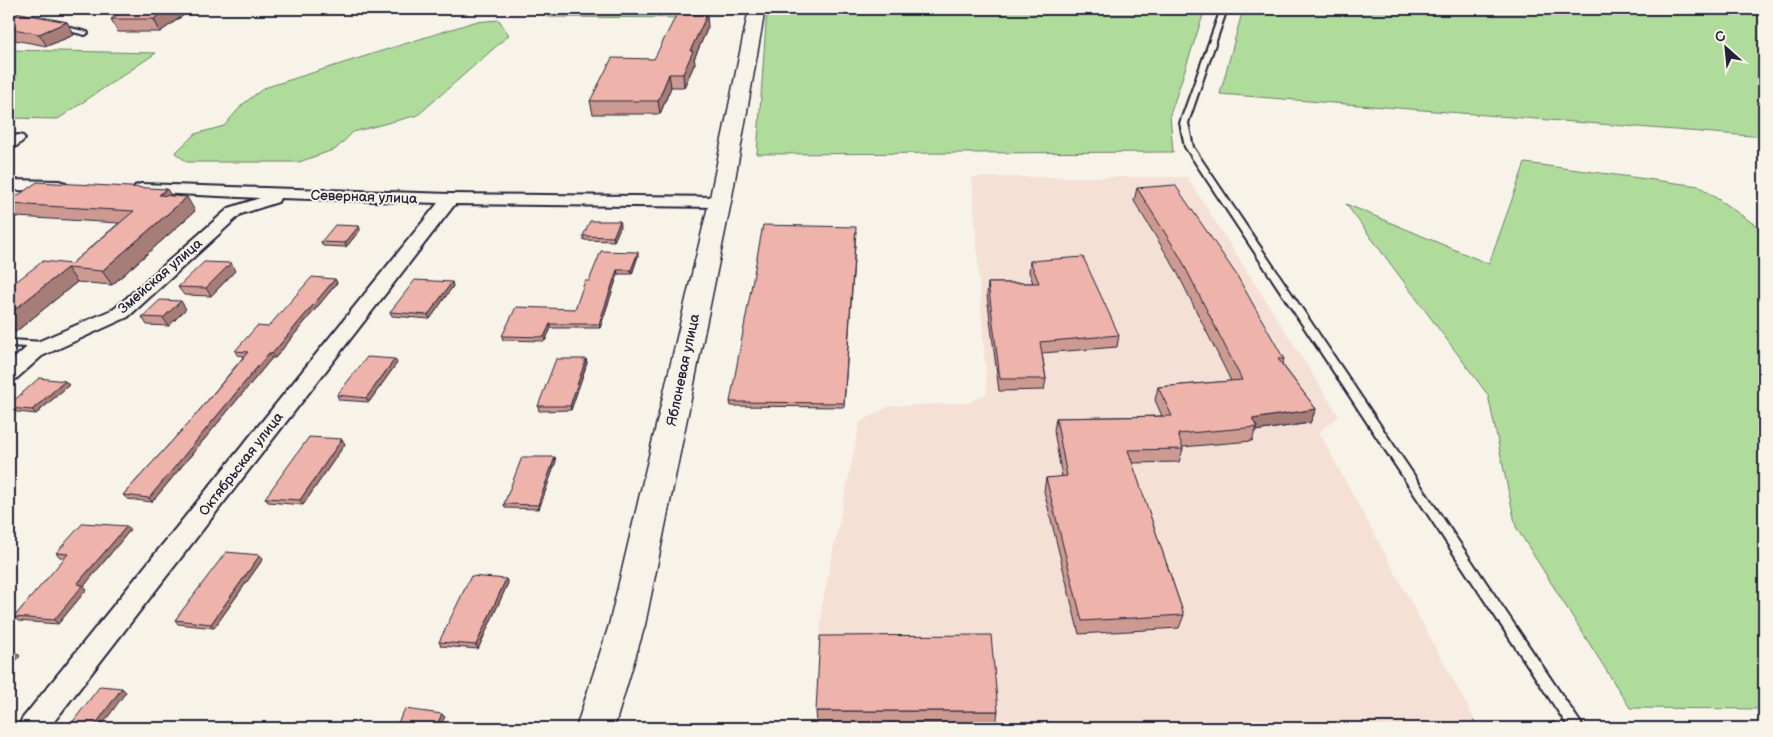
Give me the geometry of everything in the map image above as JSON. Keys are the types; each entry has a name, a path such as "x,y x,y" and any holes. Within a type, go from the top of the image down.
{"street":[{"name":"Яблоневая улица","path":"595,728 627,625 720,202 757,9"},
{"path":"9,185 78,187"},
{"name":"Северная улица","path":"127,189 450,199 720,202"},
{"name":"Змейская улица","path":"9,374 35,351 121,313 235,211 286,195"},
{"name":"Октябрьская улица","path":"32,728 450,199"}],"lane":[{"path":"1224,9 1184,123 1190,146 1577,728"},
{"path":"56,27 85,32"},
{"path":"9,343 47,346"}],"shaded area":[{"path":"972,177 1187,177 1339,416 1319,432 1478,726 1464,728 816,728 822,605 860,422 890,406 968,403 987,393"}],"green space":[{"path":"555,9 709,9 707,18 548,17"},
{"path":"767,9 1205,9 1170,115 1173,152 757,154"},
{"path":"1243,9 1764,9 1764,137 1220,94"},
{"path":"499,20 509,35 418,115 353,132 336,149 299,162 187,162 175,153 195,134 224,126 243,104 264,88 474,22"},
{"path":"9,50 156,53 58,119 9,118"},
{"path":"1525,163 1699,186 1764,231 1764,709 1630,708 1516,527 1488,395 1346,204 1489,264"}],"building":[{"path":"126,9 168,9 154,19 111,19"},
{"path":"9,11 67,22 39,34 9,28"},
{"path":"677,14 707,15 690,51 693,51 683,74 669,74 658,101 590,101 612,58 654,59"},
{"path":"37,182 167,189 159,195 187,197 102,271 67,268 9,314 9,287 43,261 71,264 134,211 9,204 9,202"},
{"path":"1175,185 1236,274 1284,359 1278,359 1316,409 1252,419 1257,427 1178,434 1183,449 1128,450 1184,615 1082,621 1046,478 1067,476 1056,418 1172,416 1158,387 1242,380 1180,257 1137,188"},
{"path":"590,221 620,221 613,237 583,236"},
{"path":"335,225 359,226 345,243 321,242"},
{"path":"763,225 856,227 844,403 730,402"},
{"path":"601,251 638,252 631,270 617,270 599,324 550,324 544,337 502,336 516,307 575,309 585,281 589,281"},
{"path":"1083,257 1119,335 1040,342 1046,379 1000,379 988,283 1039,283 1030,261"},
{"path":"204,262 231,263 206,288 178,287"},
{"path":"312,277 335,279 272,354 269,353 149,498 123,495 193,418 248,352 235,351 257,326 268,327"},
{"path":"415,280 452,282 428,315 390,312"},
{"path":"160,300 181,301 163,318 142,317"},
{"path":"367,357 395,359 366,398 337,395"},
{"path":"556,359 586,359 570,406 538,406"},
{"path":"39,378 65,381 32,410 9,408 9,405"},
{"path":"309,437 342,439 300,500 265,498"},
{"path":"522,457 555,457 538,505 504,504"},
{"path":"83,523 127,526 77,584 83,585 54,620 14,617 68,554 56,553"},
{"path":"226,552 260,555 211,624 175,620"},
{"path":"471,576 506,579 476,645 439,642"},
{"path":"991,635 998,711 816,711 820,636"},
{"path":"9,651 16,652 9,660"},
{"path":"100,686 122,688 93,728 68,728"},
{"path":"405,709 442,714 435,728 395,728"}]}
